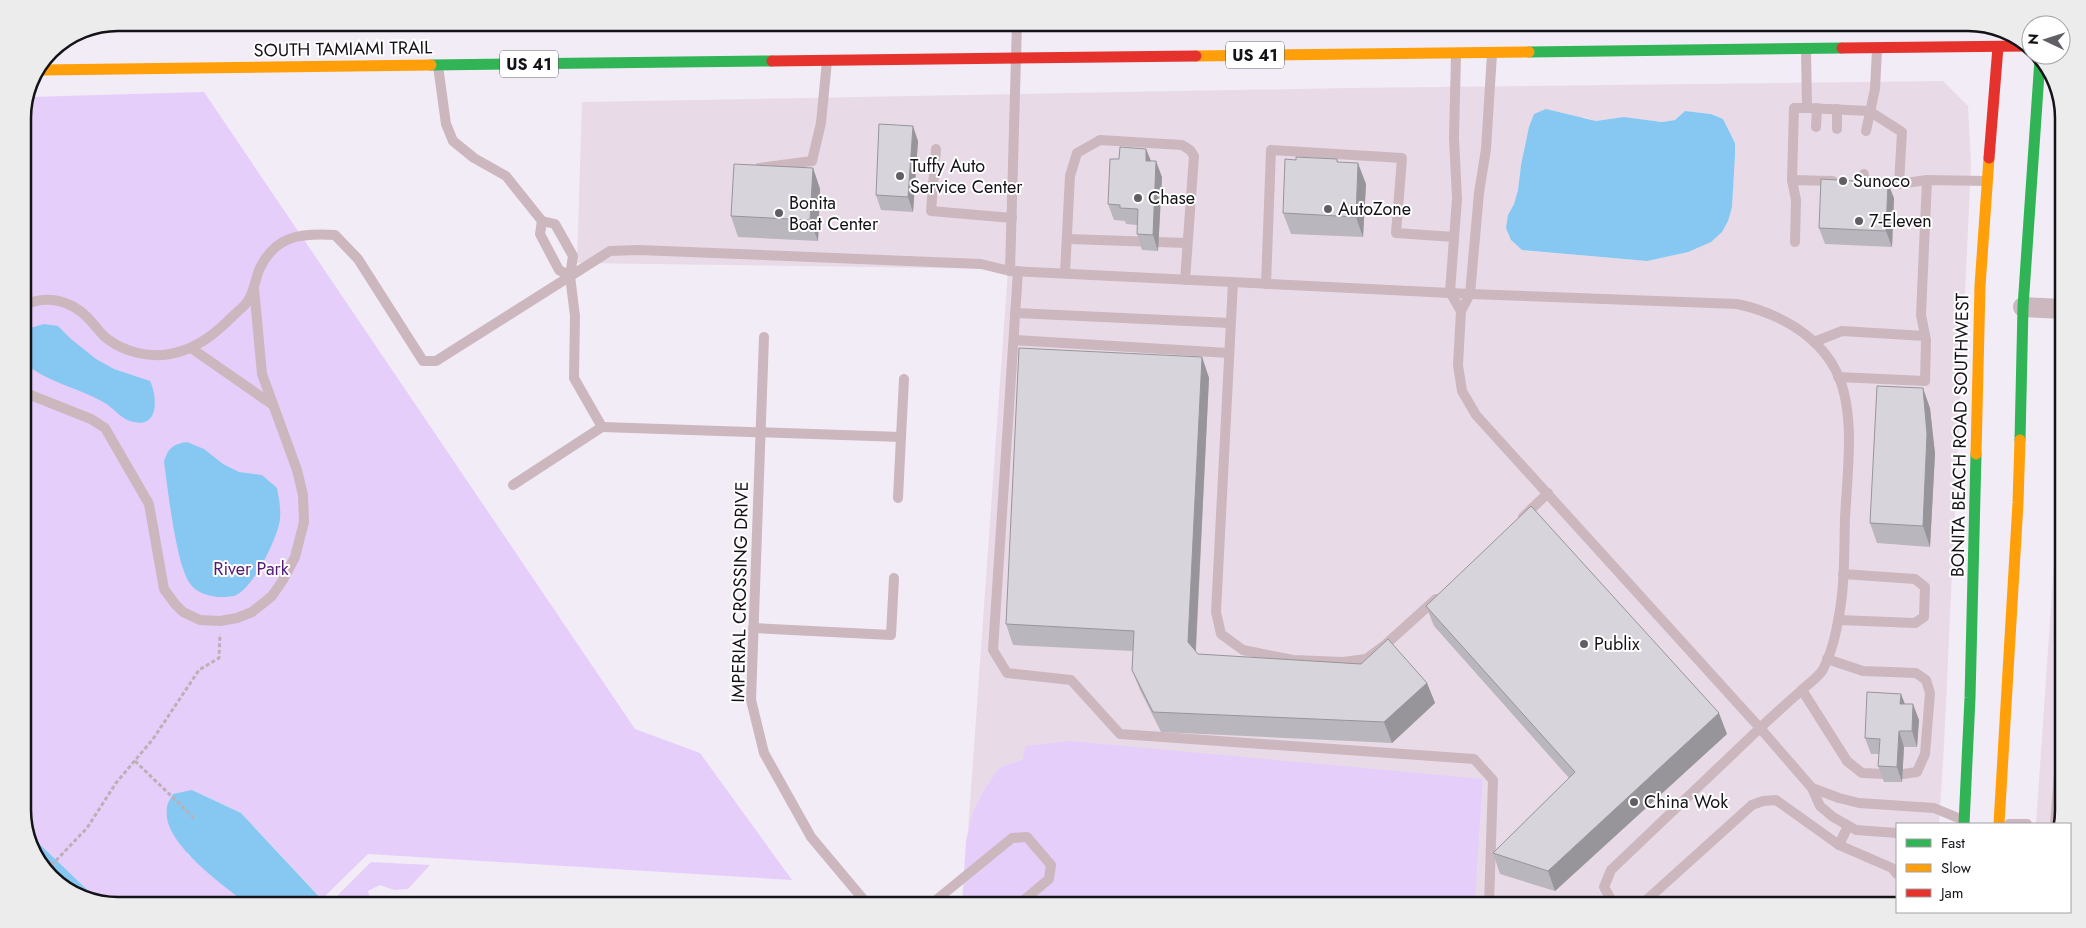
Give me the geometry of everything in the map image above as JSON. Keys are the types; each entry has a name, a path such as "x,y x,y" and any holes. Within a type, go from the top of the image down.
{"main road":[{"name":"SOUTH TAMIAMI TRAIL","path":"46,70 1017,57 1456,54 1806,48 1877,49 1998,42 2013,44"},
{"name":"BONITA BEACH ROAD SOUTHWEST","path":"1972,823 1979,319 1998,42"},
{"path":"1999,823 2018,503 2023,306 2039,69"}],"street":[{"path":"2023,306 2055,308"}],"lane":[{"path":"1017,31 1012,218 1014,340 993,650 1007,674 1071,680 1120,734 1474,759 1493,780 1490,897"},
{"path":"1806,48 1812,108 1816,127"},
{"path":"1866,131 1875,89 1877,49"},
{"path":"1492,53 1486,149 1479,193 1470,294 1461,311 1458,365 1462,391 1476,415 1760,728 1812,788 1820,806 1856,830 1896,833"},
{"path":"1456,54 1454,138 1456,198 1450,292 1461,311"},
{"path":"746,169 812,161 822,123 827,60"},
{"path":"438,65 446,124 453,141 474,158 506,176 542,221 555,224 573,256 570,276 575,316 574,378 602,427"},
{"path":"1795,242 1796,200 1792,180 1794,108 1869,111 1902,132 1894,184 1927,180 1987,181"},
{"path":"1838,109 1838,129"},
{"path":"1065,273 1070,176 1077,153 1100,140 1182,146 1190,150 1194,156 1185,280"},
{"path":"936,149 931,211 1012,218"},
{"path":"1266,284 1271,150 1402,158 1396,233 1454,237"},
{"path":"1792,180 1814,176 1852,180"},
{"path":"1838,377 1925,381 1925,336 1920,315 1927,180"},
{"path":"542,221 540,234 559,270 570,276"},
{"path":"31,302 52,299 72,304 107,339 124,349 147,354 168,354 191,348 215,333 248,302 259,269 272,250 296,235 309,233 335,235 358,259 423,361 436,361 610,251 639,250 981,264 1014,271 1470,294 1737,304 1756,308 1782,319 1814,342 1824,352 1842,388 1848,442 1843,574 1839,620 1832,647 1821,673 1760,728 1611,870 1604,887 1608,897"},
{"path":"1066,239 1188,243"},
{"path":"1233,282 1216,612 1221,634 1243,650 1293,660 1343,662 1366,660 1442,593"},
{"path":"31,395 91,419 105,428 149,504 164,589 183,612 200,620 220,621 237,618 252,612 272,596 296,557 304,522 303,495 297,470 262,374 254,284"},
{"path":"1015,313 1230,323"},
{"path":"1814,342 1842,331 1925,336"},
{"name":"IMPERIAL CROSSING DRIVE","path":"764,337 751,700 764,753 811,837 861,897"},
{"path":"1014,340 1229,353"},
{"path":"191,348 273,405"},
{"path":"898,498 904,379"},
{"path":"513,485 602,427 901,437"},
{"path":"1517,522 1548,493"},
{"path":"1839,620 1915,623 1924,616 1925,587 1915,579 1843,574"},
{"path":"753,628 891,635 894,578"},
{"path":"1827,659 1863,671 1916,673 1926,680 1930,693 1925,754 1917,772 1903,774"},
{"path":"1802,690 1847,761 1862,773 1884,774"},
{"path":"1812,788 1859,804 1934,808 1972,823"},
{"path":"1651,897 1752,805 1763,801 1776,800 1839,845 1892,868 1896,873"},
{"path":"1839,845 1848,826"},
{"path":"941,897 1012,838 1027,837 1051,865 1049,878 1028,897"}],"path":[{"path":"52,865 87,828 116,783 153,739 199,670 219,658 220,621"},
{"path":"134,761 195,818"}],"shaded area":[{"path":"1943,81 1968,106 1971,164 1939,823 1896,823 1896,897 1476,897 1483,779 1023,759 999,768 983,791 972,814 968,831 1008,269 577,263 582,102 1347,88","holes":["1685,111 1711,114 1723,119 1735,143 1732,207 1647,261 1522,250 1511,240 1508,215 1518,190 1521,165 1525,152 1584,117 1596,121 1624,117 1662,122 1675,120"]},
{"path":"2055,549 2055,810 2053,823 2036,823"}],"green space":[{"name":"River Park","path":"204,92 635,729 700,753 792,880 368,854 324,897 320,897 241,813 192,790 187,854 238,897 118,897 101,895 89,891 38,842 31,816 31,112 34,97"},
{"path":"1070,741 1483,779 1476,897 962,897 966,841 972,814 983,791 999,768 1023,759 1025,746"},
{"path":"371,862 430,865 408,889 394,890 380,885 368,891 370,897 336,897"}],"water":[{"path":"1546,109 1596,121 1624,117 1662,122 1675,120 1685,111 1711,114 1723,119 1735,143 1735,155 1732,207 1722,232 1711,242 1688,252 1647,261 1522,250 1511,240 1506,228 1508,215 1518,190 1529,127 1534,114"},
{"path":"44,324 58,326 96,359 114,369 150,381 155,402 152,415 142,423 127,420 97,399 34,370 31,368 31,328"},
{"path":"187,442 204,449 223,464 239,472 262,475 277,488 280,503 280,519 275,538 270,550 249,584 234,596 215,597 196,590 186,576 181,562 173,527 164,462 167,453 172,447"},
{"path":"192,790 241,813 320,897 238,897 196,862 174,835 168,821 167,806 173,794"},
{"path":"38,842 89,891 70,882 61,875 46,858"}],"building":[{"name":"Tuffy Auto Service Center","path":"879,124 913,126 908,197 876,195"},
{"name":"Chase","path":"1120,147 1146,149 1146,161 1156,161 1153,235 1137,234 1138,209 1120,208 1120,205 1108,204 1110,159 1119,159"},
{"path":"1296,157 1337,159 1337,162 1358,163 1356,217 1283,213 1285,159 1296,160"},
{"path":"734,164 813,168 810,220 731,216"},
{"name":"7-Eleven","path":"1821,179 1888,183 1886,231 1819,228"},
{"path":"1019,348 1202,357 1188,642 1198,654 1361,664 1388,639 1427,683 1384,722 1153,712 1132,670 1134,631 1006,624"},
{"path":"1877,386 1923,388 1927,434 1923,526 1870,523"},
{"path":"1531,506 1719,713 1548,871 1493,853 1575,772 1426,606"},
{"path":"1867,692 1901,694 1900,704 1913,704 1912,731 1899,731 1897,767 1878,766 1880,739 1865,738"}],"traffic: fast":[{"path":"1529,52 1842,48"},
{"path":"431,65 772,61"},
{"path":"2020,440 2023,307 2039,69"},
{"path":"1964,823 1970,698 1976,454"}],"traffic: slow":[{"path":"1196,56 1529,52"},
{"path":"46,70 431,65"},
{"path":"1976,454 1980,286 1989,158"},
{"path":"1999,823 2020,440"}],"traffic: jam":[{"path":"1842,48 2016,46"},
{"path":"1989,158 1998,47"},
{"path":"772,61 1196,56"}],"place":[{"name":"Tuffy Auto Service Center","path":"900,176"},
{"name":"Sunoco","path":"1843,181"},
{"name":"Chase","path":"1138,198"},
{"name":"AutoZone","path":"1328,209"},
{"name":"Bonita Boat Center","path":"779,213"},
{"name":"7-Eleven","path":"1859,221"},
{"name":"Publix","path":"1584,644"},
{"name":"China Wok","path":"1634,802"}]}
